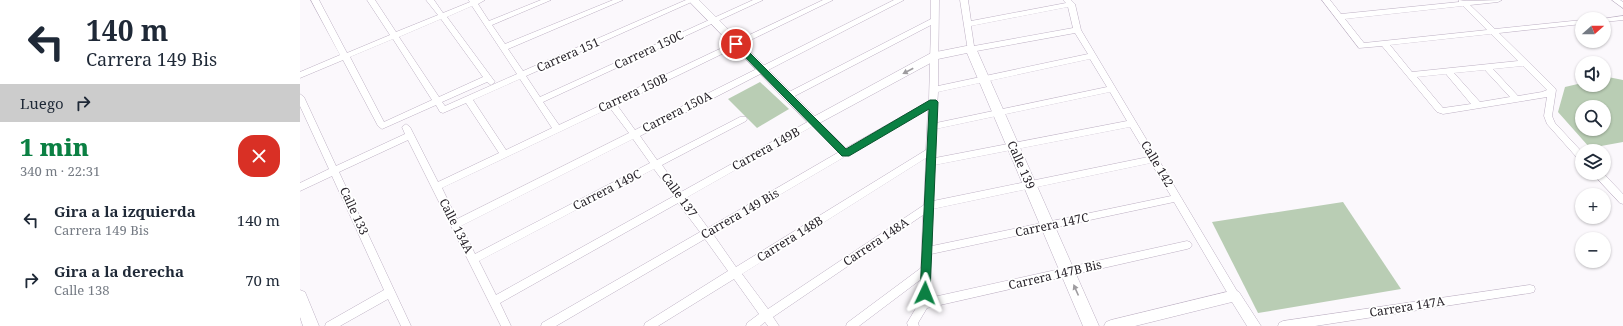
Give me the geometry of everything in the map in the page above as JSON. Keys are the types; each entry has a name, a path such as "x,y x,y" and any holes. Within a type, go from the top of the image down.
{"main road":[{"path":"692,0 814,122"},
{"name":"Carrera 149B","path":"814,122 935,56 971,49"},
{"name":"Calle 139","path":"971,49 1091,326"},
{"path":"300,298 311,326"}],"street":[{"path":"315,0 382,126 488,78"},
{"path":"371,0 438,101"},
{"path":"430,0 494,87"},
{"path":"488,24 548,0"},
{"path":"503,48 618,0"},
{"name":"Carrera 151","path":"438,101 443,110 692,0"},
{"name":"Carrera 150C","path":"538,101 759,0"},
{"name":"Carrera 150B","path":"436,187 829,0"},
{"name":"Carrera 150A","path":"455,225 900,0"},
{"path":"913,324 924,304 934,90 936,0"},
{"name":"Calle 139","path":"964,0 971,49"},
{"path":"1326,0 1362,46 1575,23"},
{"path":"1339,16 1463,2 1498,0"},
{"path":"1616,0 1623,6"},
{"path":"300,75 476,1 503,48 557,129"},
{"path":"967,24 1069,2"},
{"name":"Calle 142","path":"1069,2 1077,30 1254,326"},
{"path":"1463,2 1552,90"},
{"path":"1611,19 1623,18"},
{"path":"788,96 936,20"},
{"name":"Carrera 149B","path":"971,49 1077,30"},
{"path":"1384,44 1440,110 1445,112 1544,95 1552,90"},
{"path":"934,90 1092,56"},
{"path":"1411,75 1524,63"},
{"path":"1487,67 1517,100"},
{"path":"1448,71 1478,106"},
{"path":"932,127 1112,89"},
{"path":"1552,90 1548,116 1551,124 1575,150"},
{"name":"Calle 133","path":"300,97 406,326"},
{"path":"468,99 504,154"},
{"name":"Carrera 149 Bis","path":"546,326 933,102"},
{"name":"Calle 137","path":"611,103 774,326"},
{"name":"Carrera 149C","path":"472,260 742,119"},
{"path":"814,122 846,153"},
{"name":"Carrera 149B","path":"493,302 814,122"},
{"path":"931,162 1133,123"},
{"name":"Calle 134A","path":"335,170 408,131 506,326"},
{"name":"Carrera 148B","path":"649,326 931,151"},
{"name":"Carrera 148A","path":"751,326 929,206 1154,159"},
{"path":"300,186 335,170"},
{"path":"1604,180 1623,200"},
{"name":"Carrera 147C","path":"927,251 1177,198"},
{"name":"Carrera 147B Bis","path":"924,304 1187,245"},
{"path":"851,326 926,270"},
{"name":"Carrera 147A","path":"1283,326 1530,289"},
{"path":"330,326 391,292"},
{"path":"1111,326 1235,296"}],"green space":[{"path":"1611,78 1623,80 1623,142 1611,144 1586,144 1579,136 1611,136 1611,100 1575,100 1575,131 1558,112 1565,87 1575,85 1575,92 1611,92"},
{"path":"760,82 789,109 757,128 728,99"},
{"path":"1343,202 1401,289 1258,313 1212,222"}],"route":[{"path":"736,44 846,153 933,102 925,293"}]}
